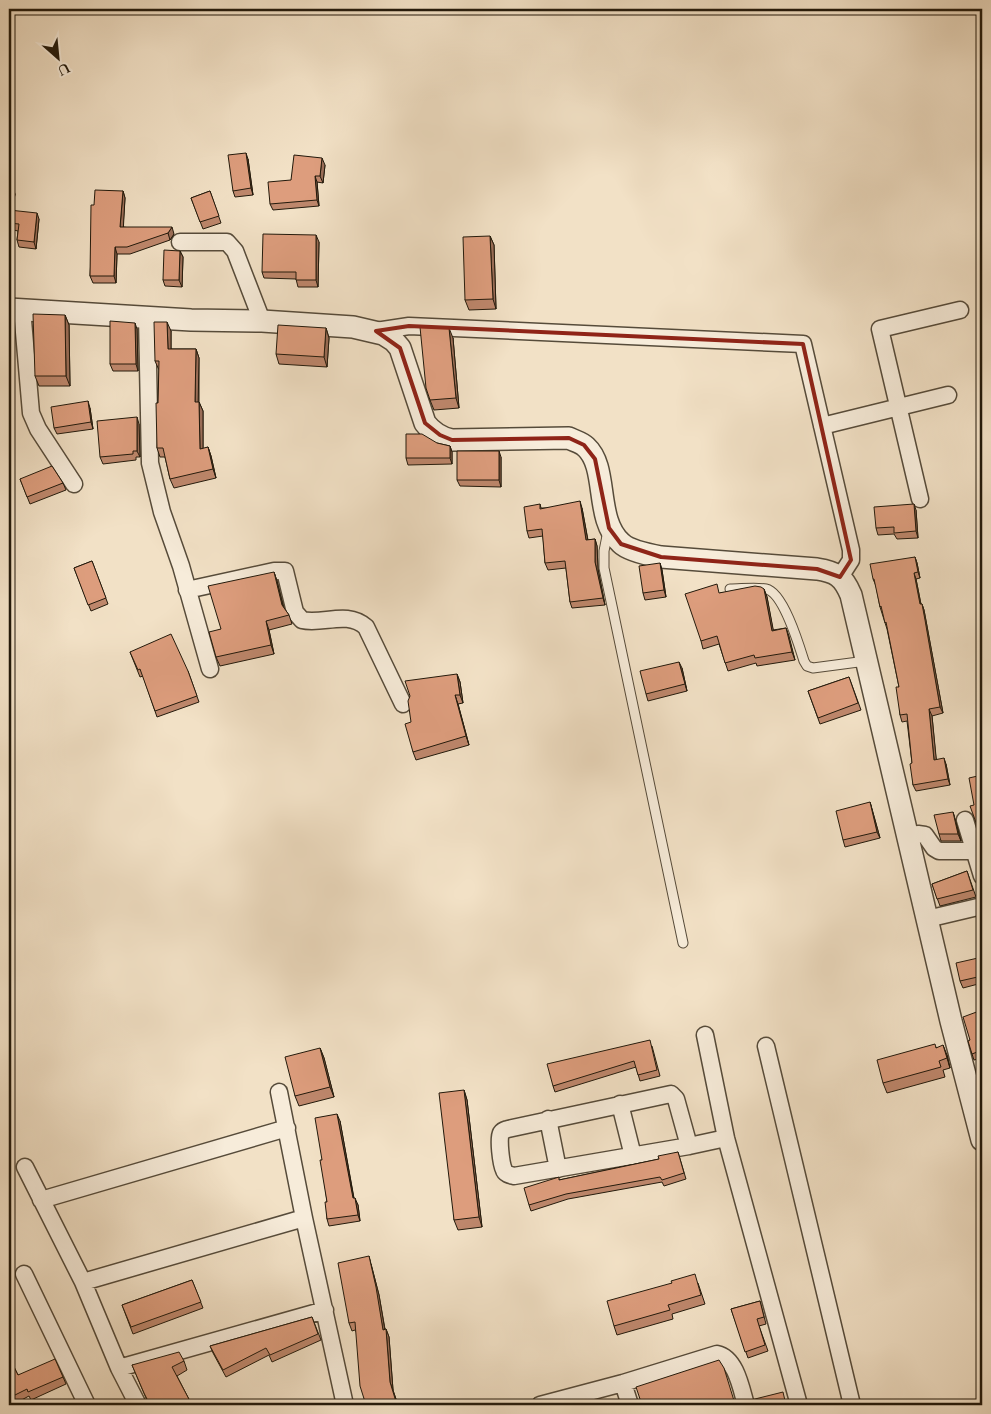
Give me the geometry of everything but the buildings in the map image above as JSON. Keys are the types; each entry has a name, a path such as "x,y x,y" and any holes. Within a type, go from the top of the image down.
{"street":[{"path":"180,242 227,242 230,244 235,251 262,322"},
{"path":"74,484 38,429 31,413 15,309 191,320 353,327 376,331 409,326 804,344 851,550 851,560 840,577"},
{"path":"920,499 880,329 960,310"},
{"path":"147,316 150,463 162,512 181,566 210,669"},
{"path":"376,331 394,341 400,348 425,423 431,430 440,435 452,440 569,438 584,445 595,459 609,528 621,544 647,555 679,560 817,570 831,572 844,579 851,594 927,919 954,1020 982,1140"},
{"path":"822,426 948,395"},
{"path":"188,590 285,571 295,612 302,620 348,618 361,622 366,627 403,704"},
{"path":"965,820 982,876"},
{"path":"908,837 925,835 934,848 939,851 974,851"},
{"path":"927,919 982,906"},
{"path":"705,1035 726,1138 799,1405"},
{"path":"766,1046 852,1405"},
{"path":"279,1092 304,1218 345,1405"},
{"path":"689,1146 676,1099 671,1094 548,1119 503,1131 500,1134 499,1142 504,1171 514,1176 689,1146 726,1138"},
{"path":"620,1104 633,1156"},
{"path":"548,1119 558,1168"},
{"path":"41,1200 287,1128"},
{"path":"24,1167 83,1282 119,1368 138,1405"},
{"path":"83,1282 304,1218"},
{"path":"24,1274 87,1405"},
{"path":"119,1368 324,1310"},
{"path":"540,1405 623,1383 716,1354 722,1355 730,1363 746,1405"},
{"path":"623,1383 630,1405"}],"lane":[{"path":"609,528 604,551 604,568 683,943"},
{"path":"730,589 766,589 773,592 783,609 798,641 804,661 808,666 813,668 866,661"}],"highlighted area":[{"path":"409,326 803,344 851,560 840,577 817,569 661,557 621,544 609,528 595,459 584,445 569,438 452,440 440,435 425,423 400,348 376,331"}]}
